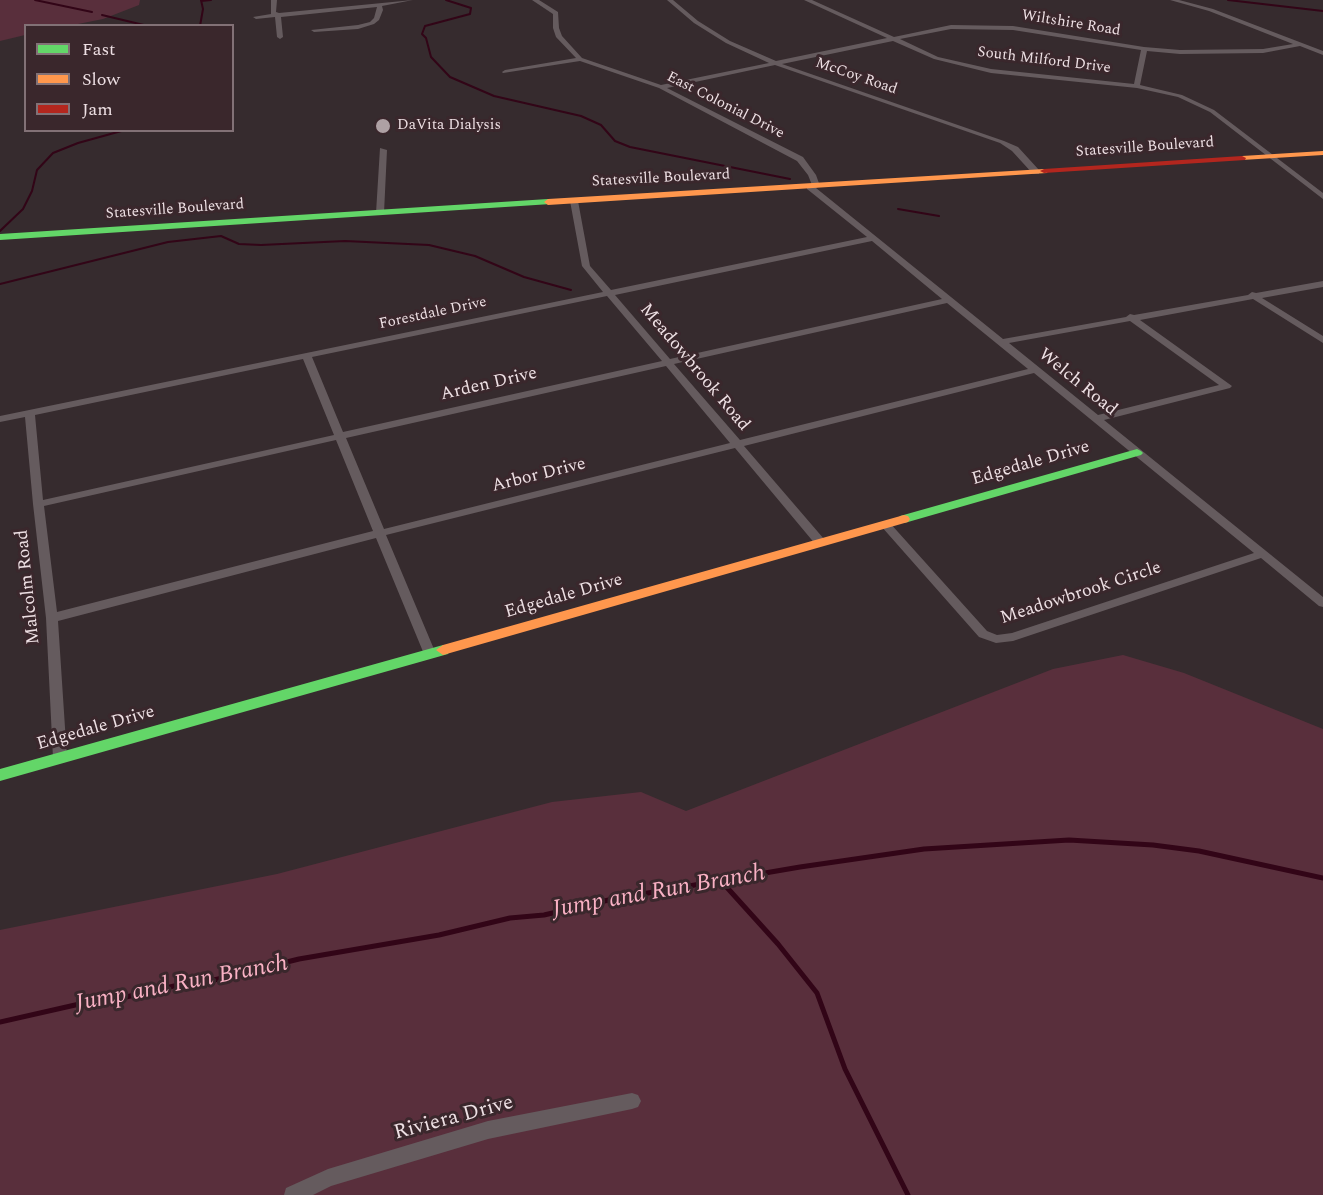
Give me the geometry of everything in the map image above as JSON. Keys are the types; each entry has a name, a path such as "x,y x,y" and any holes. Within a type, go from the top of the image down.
{"main road":[{"name":"Statesville Boulevard","path":"0,237 1323,153"},
{"name":"Edgedale Drive","path":"0,775 1137,453"}],"street":[{"path":"274,0 273,14 279,15"},
{"path":"256,16 410,0"},
{"name":"East Colonial Drive","path":"535,0 556,13 556,28 560,37 580,59 661,87 800,159 813,175 813,187"},
{"name":"McCoy Road","path":"670,0 711,32 774,63 1002,142 1015,149 1036,172"},
{"name":"South Milford Drive","path":"807,0 936,58 991,70 1137,87 1180,96 1212,111 1323,197"},
{"path":"1173,0 1189,2 1323,53"},
{"path":"314,30 358,27 372,23 377,20 380,10 378,5"},
{"path":"279,15 280,37"},
{"name":"Wiltshire Road","path":"661,87 951,27 988,26 1036,31 1144,49 1212,53 1263,51 1301,44"},
{"path":"1137,87 1144,49"},
{"path":"505,72 580,59"},
{"path":"380,213 383,150"},
{"name":"Welch Road","path":"813,187 872,239 1323,603"},
{"name":"Meadowbrook Road","path":"574,201 586,266 820,542"},
{"name":"Forestdale Drive","path":"0,419 872,239"},
{"path":"1000,342 1323,284"},
{"path":"1252,296 1323,340"},
{"name":"Arden Drive","path":"38,504 948,300"},
{"path":"1095,418 1227,386 1130,317"},
{"path":"306,355 430,654"},
{"name":"Arbor Drive","path":"52,618 381,533 1035,370"},
{"name":"Malcolm Road","path":"30,412 38,504 52,618 60,758"},
{"name":"Meadowbrook Circle","path":"885,524 983,634 996,639 1013,637 1262,554"},
{"name":"Riviera Drive","path":"293,1195 328,1178 488,1130 632,1101"}],"shaded area":[{"path":"0,0 140,0 139,5 103,19 78,24 24,24 24,35 0,41"},
{"path":"1123,655 1184,673 1323,729 1323,1195 0,1195 0,930 277,874 552,802 641,792 686,811 1053,669"}],"waterway":[{"path":"35,0 92,12"},
{"path":"201,1 211,0"},
{"path":"446,0 471,8 470,14 425,26 422,34 426,38 431,57 450,77 494,96 581,116 601,125 615,141 630,147 790,179"},
{"path":"1228,0 1323,11"},
{"path":"200,24 203,9 201,1"},
{"path":"102,15 140,24"},
{"path":"0,231 23,209 32,191 37,170 53,153 78,143 118,132"},
{"path":"898,209 939,216"},
{"path":"0,284 168,242 221,236 239,244 261,245 345,241 429,245 475,256 524,277 571,290"},
{"name":"Jump and Run Branch","path":"0,1022 84,1003 104,1002 183,984 202,983 299,959 439,935 510,918 544,915 613,899 800,867 924,849 1069,840 1153,845 1199,851 1323,878"},
{"path":"722,882 778,944 817,993 845,1069 908,1195"}],"traffic: fast":[{"path":"0,237 548,202"},
{"path":"904,519 1137,453"},
{"path":"0,775 443,650"}],"traffic: slow":[{"path":"1242,158 1323,153"},
{"path":"548,202 1044,171"},
{"path":"443,650 904,519"}],"traffic: jam":[{"path":"1044,171 1242,158"}],"place":[{"name":"DaVita Dialysis","path":"383,126"}]}
